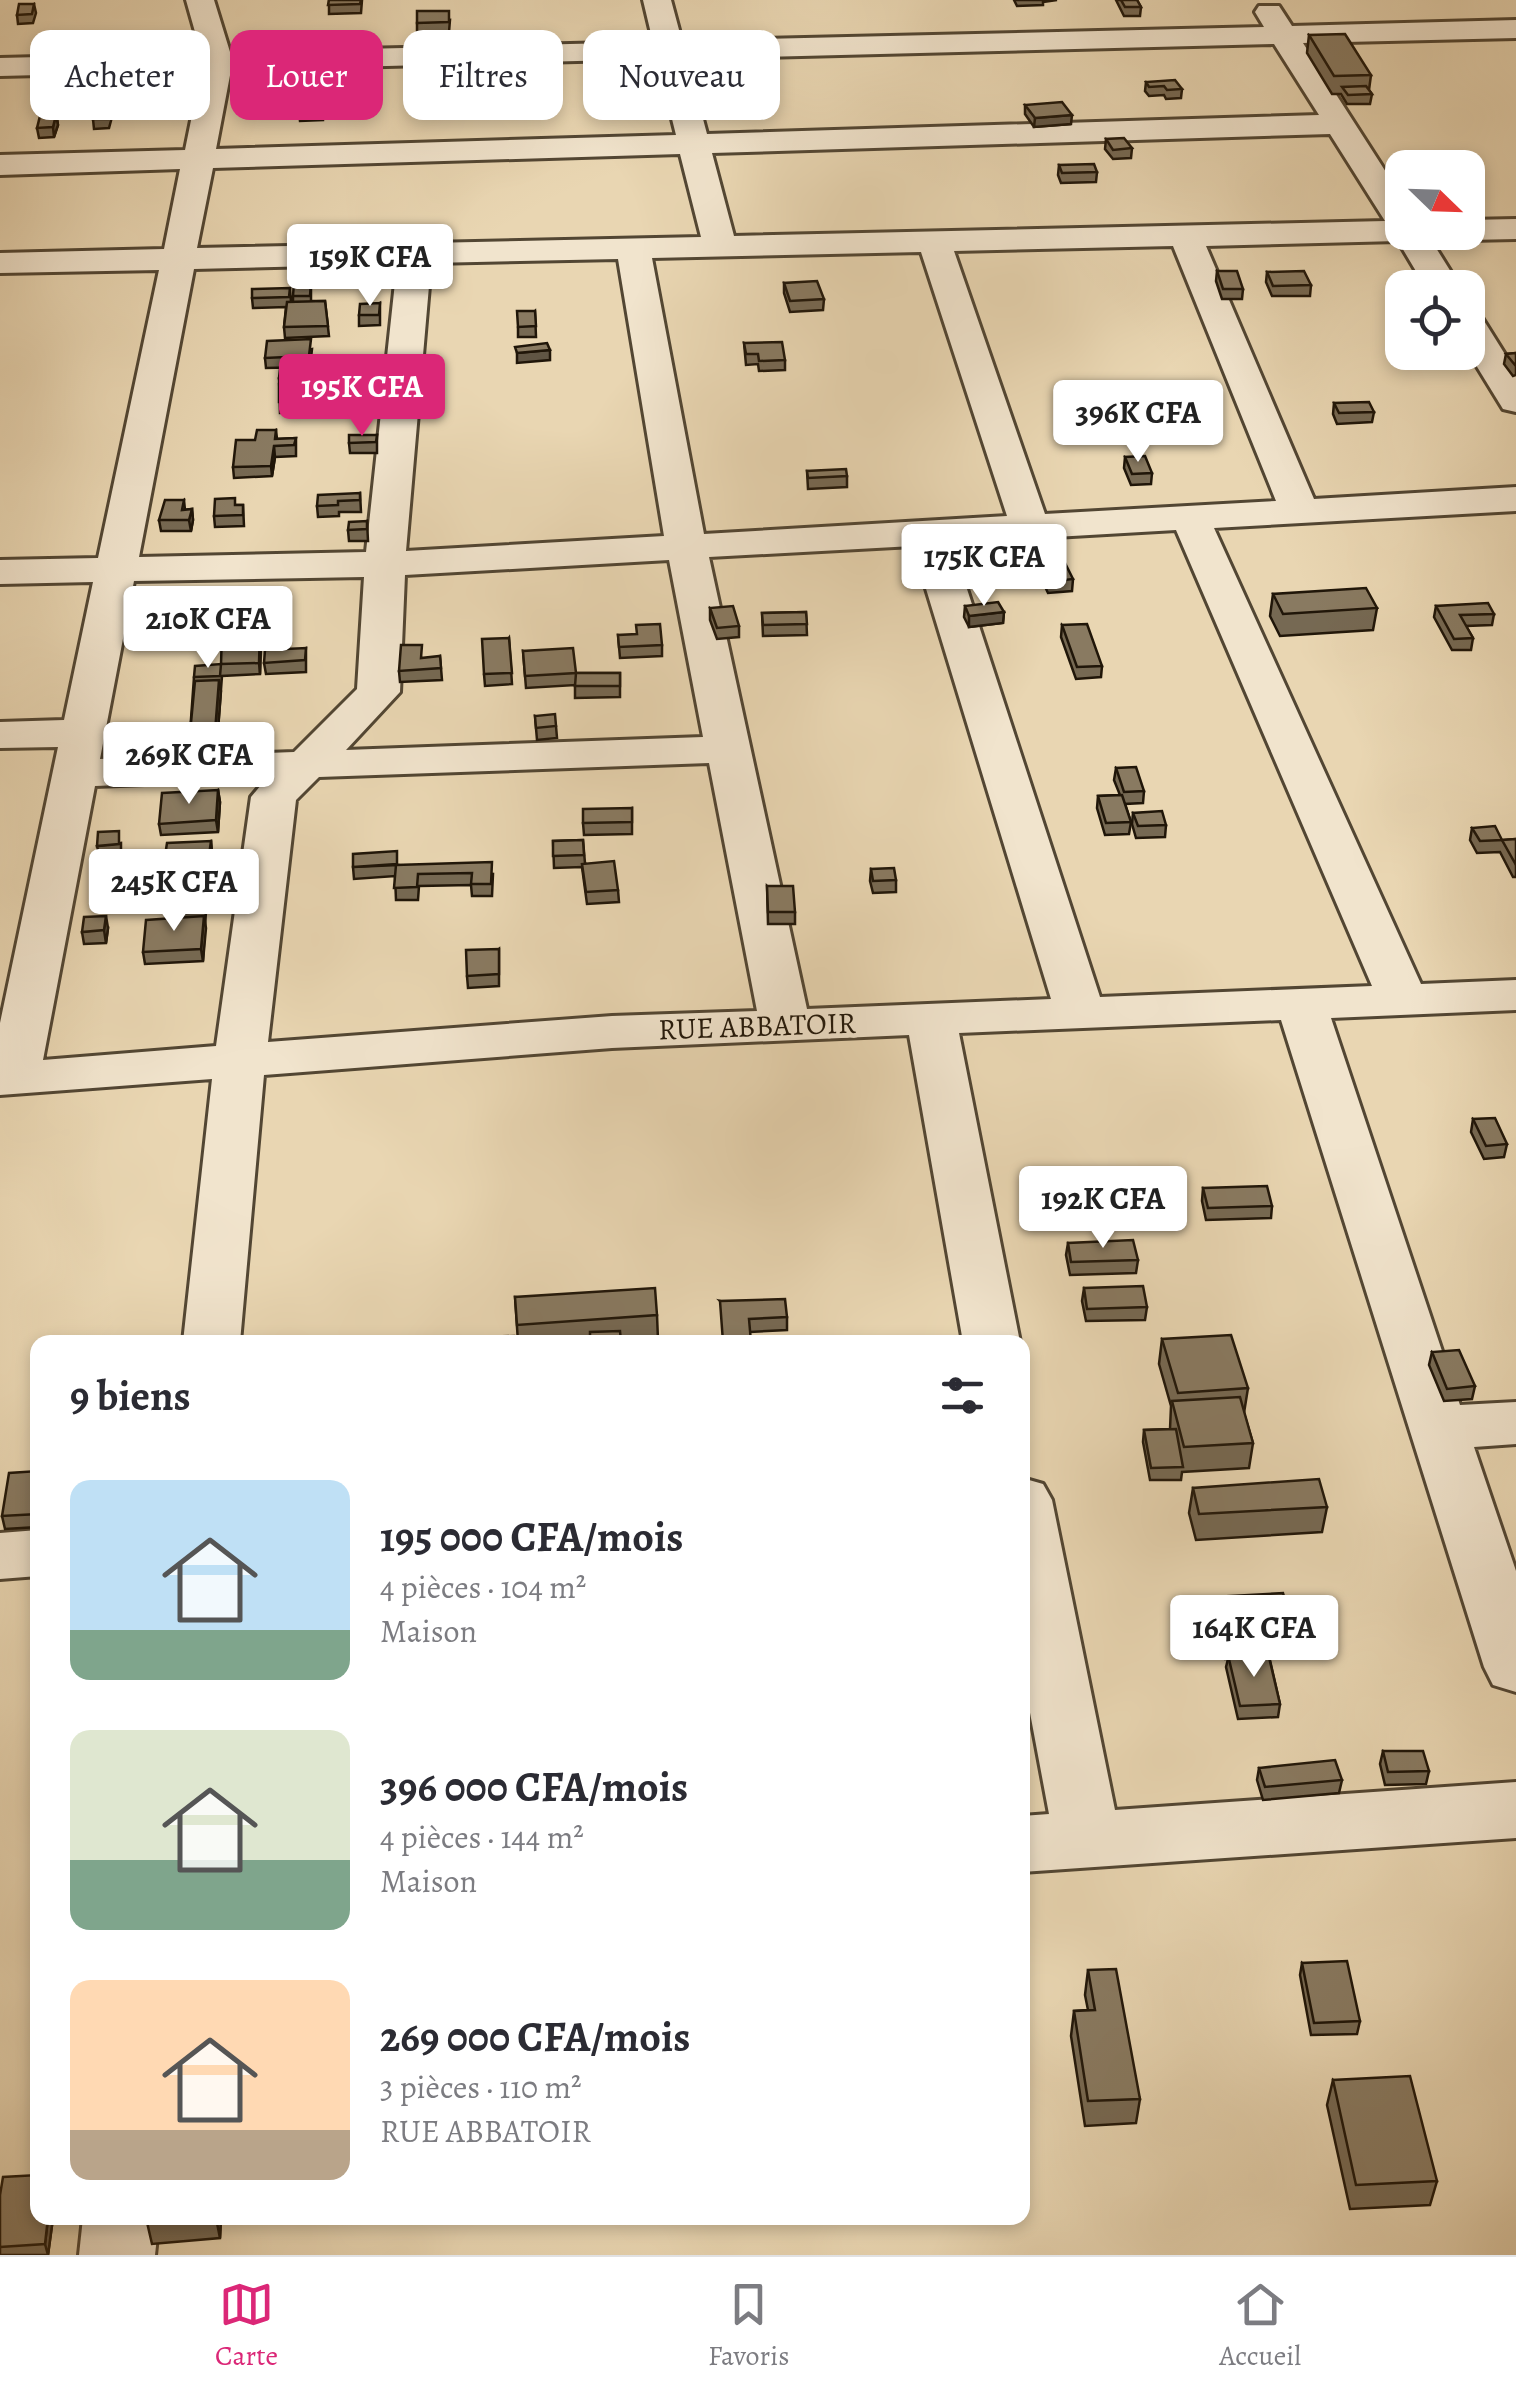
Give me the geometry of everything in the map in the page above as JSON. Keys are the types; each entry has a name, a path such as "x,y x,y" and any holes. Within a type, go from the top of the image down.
{"street":[{"path":"7,1078 80,753 218,62 200,0"},
{"path":"657,0 665,30"},
{"path":"1262,0 1385,195"},
{"path":"780,48 1516,29"},
{"path":"0,67 583,53"},
{"path":"688,120 720,246"},
{"path":"0,165 1340,124"},
{"path":"1485,229 1516,228"},
{"path":"0,263 1385,232"},
{"path":"1186,235 1300,512"},
{"path":"934,241 1030,527"},
{"path":"633,248 686,546 784,1024"},
{"path":"213,1335 240,1060 274,797 378,692 385,564 415,254"},
{"path":"1485,351 1516,401"},
{"path":"0,572 385,564 1516,499"},
{"path":"1190,518 1403,999"},
{"path":"929,532 1080,1013"},
{"path":"0,735 80,753 306,765 728,749"},
{"name":"RUE ABBATOIR","path":"7,1078 612,1032 1516,994"},
{"path":"1302,1004 1516,1667"},
{"path":"930,1018 991,1335"},
{"path":"1439,1428 1516,1423"},
{"path":"0,1556 30,1554"},
{"path":"1030,1555 1087,1840"},
{"path":"1030,1844 1516,1810"},
{"path":"117,2255 120,2225"}],"building":[{"path":"329,0 361,0 360,4 328,5"},
{"path":"1121,0 1137,0 1141,7 1125,7"},
{"path":"19,4 34,4 32,14 17,15"},
{"path":"417,11 449,11 449,22 417,23"},
{"path":"1345,34 1371,75 1334,76 1309,35"},
{"path":"1175,80 1182,89 1149,87 1146,82"},
{"path":"1366,86 1372,94 1348,95 1342,87"},
{"path":"1062,102 1072,115 1035,118 1025,105"},
{"path":"39,120 55,120 53,127 37,128"},
{"path":"1124,138 1132,148 1113,150 1106,139"},
{"path":"1094,164 1097,172 1062,173 1059,165"},
{"path":"1217,271 1237,271 1243,289 1223,289"},
{"path":"1304,271 1311,285 1273,286 1267,272"},
{"path":"311,281 310,296 293,296 294,282"},
{"path":"817,281 824,299 790,301 784,283"},
{"path":"290,288 289,297 252,298 252,289"},
{"path":"325,301 328,326 284,327 287,302"},
{"path":"380,303 379,315 359,315 360,304"},
{"path":"517,311 535,311 536,326 518,327"},
{"path":"311,339 309,356 265,358 267,341"},
{"path":"782,342 785,360 759,361 758,354 746,354 744,343"},
{"path":"547,343 550,350 517,353 515,347"},
{"path":"1516,353 1516,365 1515,365 1506,354"},
{"path":"280,369 301,369 300,378 279,378"},
{"path":"328,381 344,381 343,398 327,399"},
{"path":"300,383 299,401 279,402 279,384"},
{"path":"1369,402 1374,412 1339,413 1334,403"},
{"path":"1145,406 1149,418 1133,419 1129,407"},
{"path":"257,430 276,430 275,439 296,438 294,445 274,446 271,466 233,467 236,440 255,440"},
{"path":"349,435 377,435 376,442 349,443"},
{"path":"1145,456 1152,473 1132,474 1125,457"},
{"path":"846,469 847,476 808,478 807,471"},
{"path":"360,493 360,500 317,506 318,495"},
{"path":"235,498 235,505 243,505 243,515 214,516 215,499"},
{"path":"165,500 184,500 182,510 192,509 189,520 159,520"},
{"path":"367,521 367,529 348,530 349,522"},
{"path":"1065,563 1073,579 1049,582 1040,565"},
{"path":"1366,588 1377,608 1283,614 1273,594"},
{"path":"998,602 1004,612 969,616 965,606"},
{"path":"1488,603 1494,614 1460,615 1473,638 1454,639 1436,606"},
{"path":"733,606 739,626 717,628 710,608"},
{"path":"806,612 807,624 763,625 762,613"},
{"path":"660,624 662,645 619,647 618,635 637,634 636,625"},
{"path":"1087,624 1102,666 1077,667 1062,625"},
{"path":"260,629 259,663 221,664 222,631"},
{"path":"509,638 512,673 484,674 482,639"},
{"path":"401,645 422,645 421,658 440,656 441,668 399,671"},
{"path":"306,648 305,660 264,663 265,650"},
{"path":"573,648 576,673 525,676 523,651"},
{"path":"221,664 220,676 194,677 195,666"},
{"path":"576,673 620,673 620,686 575,686"},
{"path":"219,680 215,732 190,733 195,681"},
{"path":"555,714 556,726 536,728 535,716"},
{"path":"1136,767 1144,791 1124,792 1116,768"},
{"path":"218,790 216,820 159,824 162,793"},
{"path":"1122,795 1131,822 1106,823 1098,796"},
{"path":"632,808 632,822 583,823 583,809"},
{"path":"1162,811 1166,825 1138,826 1133,813"},
{"path":"1495,826 1502,840 1480,841 1472,828"},
{"path":"119,831 119,844 97,846 98,832"},
{"path":"1516,839 1516,865 1502,840"},
{"path":"583,840 584,855 553,856 553,841"},
{"path":"211,841 208,863 185,864 187,855 165,856 167,843"},
{"path":"397,851 397,864 353,867 353,854"},
{"path":"614,861 618,890 586,892 582,864"},
{"path":"492,862 491,884 471,884 472,873 418,874 417,887 394,888 396,865"},
{"path":"894,868 896,880 873,881 871,869"},
{"path":"767,886 793,886 795,912 768,912"},
{"path":"204,899 203,912 169,914 171,901"},
{"path":"106,916 104,930 82,932 84,917"},
{"path":"204,916 201,949 143,952 146,920"},
{"path":"499,949 499,974 467,976 466,950"},
{"path":"1495,1118 1507,1144 1486,1146 1473,1119"},
{"path":"1267,1186 1272,1206 1208,1208 1203,1188"},
{"path":"1133,1240 1138,1260 1071,1262 1068,1243"},
{"path":"1143,1286 1147,1307 1087,1309 1084,1288"},
{"path":"655,1288 657,1315 517,1325 515,1297"},
{"path":"785,1299 787,1317 749,1319 750,1335 722,1335 720,1301"},
{"path":"620,1331 620,1335 590,1335"},
{"path":"1231,1335 1248,1388 1178,1393 1162,1339"},
{"path":"1459,1350 1475,1386 1447,1389 1432,1352"},
{"path":"1240,1397 1253,1443 1184,1447 1172,1401"},
{"path":"1176,1429 1183,1467 1151,1468 1144,1430"},
{"path":"30,1472 30,1514 2,1516 9,1473"},
{"path":"1319,1479 1327,1507 1199,1514 1193,1488"},
{"path":"1283,1593 1297,1641 1227,1646 1214,1597"},
{"path":"1268,1653 1280,1704 1240,1706 1228,1655"},
{"path":"1383,1751 1423,1751 1429,1771 1388,1772"},
{"path":"1335,1760 1342,1780 1265,1787 1259,1768"},
{"path":"1347,1961 1360,2021 1314,2023 1302,1963"},
{"path":"1116,1969 1140,2099 1088,2101 1074,2011 1095,2010 1088,1970"},
{"path":"1410,2076 1437,2181 1356,2185 1333,2080"},
{"path":"30,2175 30,2225 47,2225 45,2244 0,2247 3,2177"}]}
